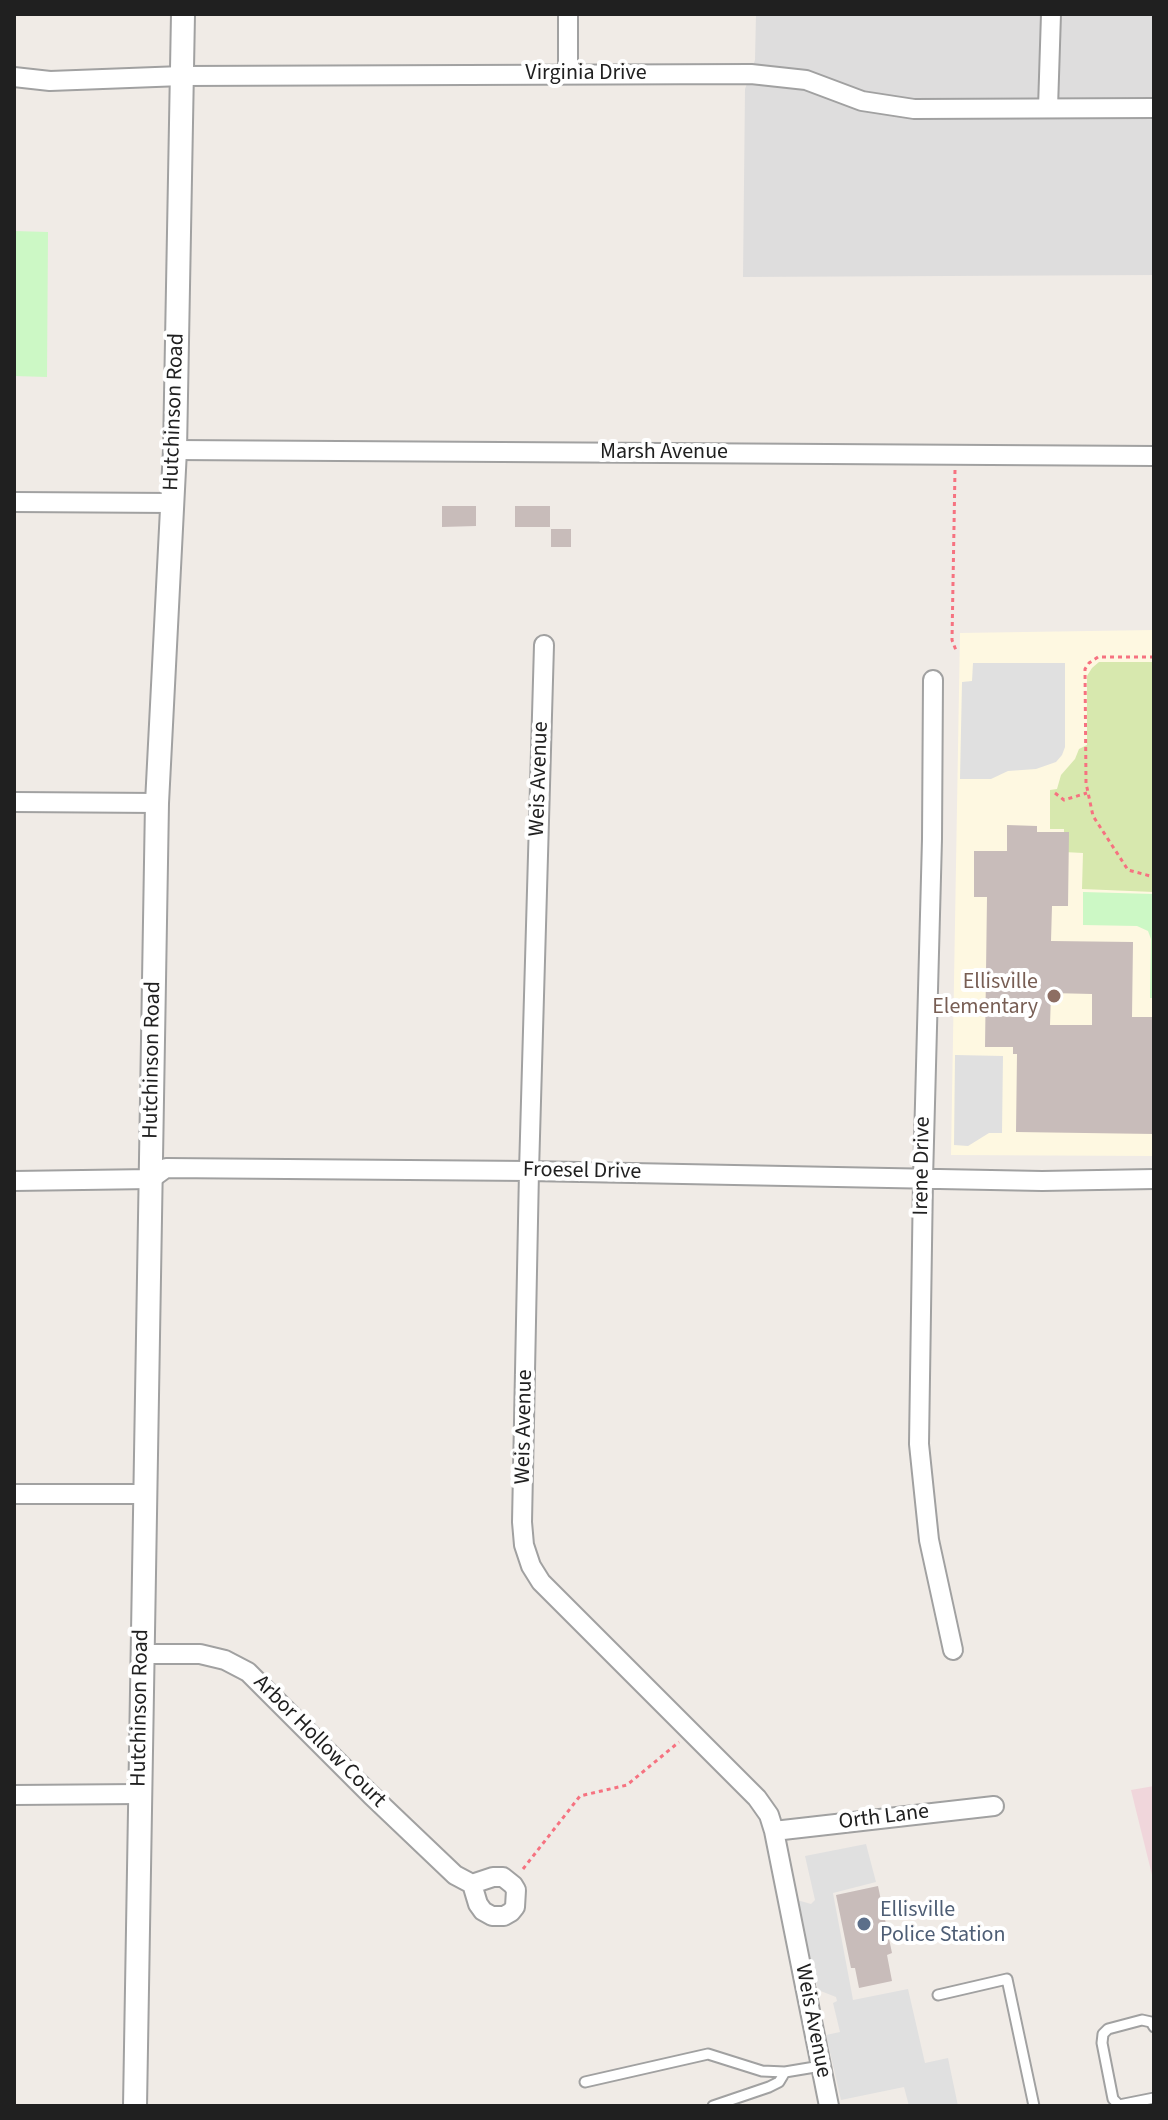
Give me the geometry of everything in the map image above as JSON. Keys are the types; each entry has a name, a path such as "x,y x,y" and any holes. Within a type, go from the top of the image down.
{"street":[{"name":"Hutchinson Road","path":"135,2106 157,803 175,450 183,14"},
{"path":"568,14 568,74"},
{"path":"1048,108 1051,14"},
{"name":"Virginia Drive","path":"14,77 50,81 182,76 751,74 806,80 862,101 914,109 1154,108"},
{"name":"Marsh Avenue","path":"175,450 1154,456"},
{"path":"14,502 172,503"},
{"name":"Weis Avenue","path":"544,645 529,1171 524,1545 531,1566 541,1582 757,1798 769,1815 829,2106"},
{"name":"Irene Drive","path":"933,680 919,1444 929,1540 953,1650"},
{"path":"14,802 157,803"},
{"name":"Froesel Drive","path":"14,1181 151,1179 166,1168 1042,1181 1154,1179"},
{"path":"14,1494 146,1494"},
{"name":"Arbor Hollow Court","path":"141,1654 200,1654 225,1660 248,1672 455,1875 472,1884"},
{"path":"14,1795 139,1794"},
{"name":"Orth Lane","path":"774,1831 994,1806"}],"lane":[{"path":"938,1995 1007,1979 1034,2106"},
{"path":"1154,2027 1151,2022 1142,2020 1108,2029 1103,2034 1102,2043 1113,2099 1119,2105 1154,2098"},
{"path":"585,2082 708,2054 762,2071 785,2072 821,2066"},
{"path":"713,2106 769,2087 779,2082 785,2072"}],"path":[{"path":"955,464 952,640 957,653"},
{"path":"1154,657 1098,657 1085,669 1086,783 1093,816 1128,870 1154,877"},
{"path":"1055,793 1064,800 1088,793"},
{"path":"523,1869 580,1796 627,1785 683,1739"}],"shaded area":[{"path":"756,14 1154,14 1154,275 743,277 745,89 755,60"},
{"name":"Ellisville Elementary","path":"1154,630 1154,1156 951,1155 960,633"},
{"path":"973,663 1065,663 1065,747 1056,762 1036,769 1008,771 991,779 960,779 962,682 972,681"},
{"path":"955,1055 1003,1056 1002,1133 989,1133 968,1146 954,1145"},
{"path":"1154,1786 1154,1883 1131,1790"},
{"path":"866,1844 876,1882 833,1893 853,2000 908,1989 925,2063 948,2058 958,2106 909,2106 904,2087 841,2100 826,2035 840,2032 833,2003 837,2001 836,1997 818,1990 797,1900 811,1904 815,1900 805,1856"}],"green space":[{"path":"14,231 48,232 47,377 14,376"},
{"path":"1099,662 1154,662 1154,892 1082,889 1083,853 1064,852 1064,829 1050,829 1050,790 1057,789 1061,775 1075,759 1079,749 1087,745 1087,676"},
{"path":"1083,892 1154,894 1154,998 1150,998 1151,939 1148,931 1137,926 1083,925"}],"building":[{"path":"442,506 476,506 476,526 442,527"},
{"path":"515,506 550,506 550,527 515,527"},
{"path":"551,529 571,529 571,547 551,547"},
{"path":"1007,825 1037,826 1037,832 1069,832 1068,906 1052,906 1051,941 1133,942 1132,1017 1154,1017 1154,1134 1016,1132 1017,1054 1013,1054 1013,1047 985,1047 987,897 974,897 974,851 1007,851","holes":["1051,993 1092,994 1092,1025 1050,1025"]},
{"name":"Ellisville Police Station","path":"878,1886 892,1953 887,1955 892,1981 859,1988 855,1968 851,1968 836,1895"}],"place":[{"name":"Ellisville Elementary","path":"1054,996"},
{"name":"Ellisville Police Station","path":"864,1924"}]}
